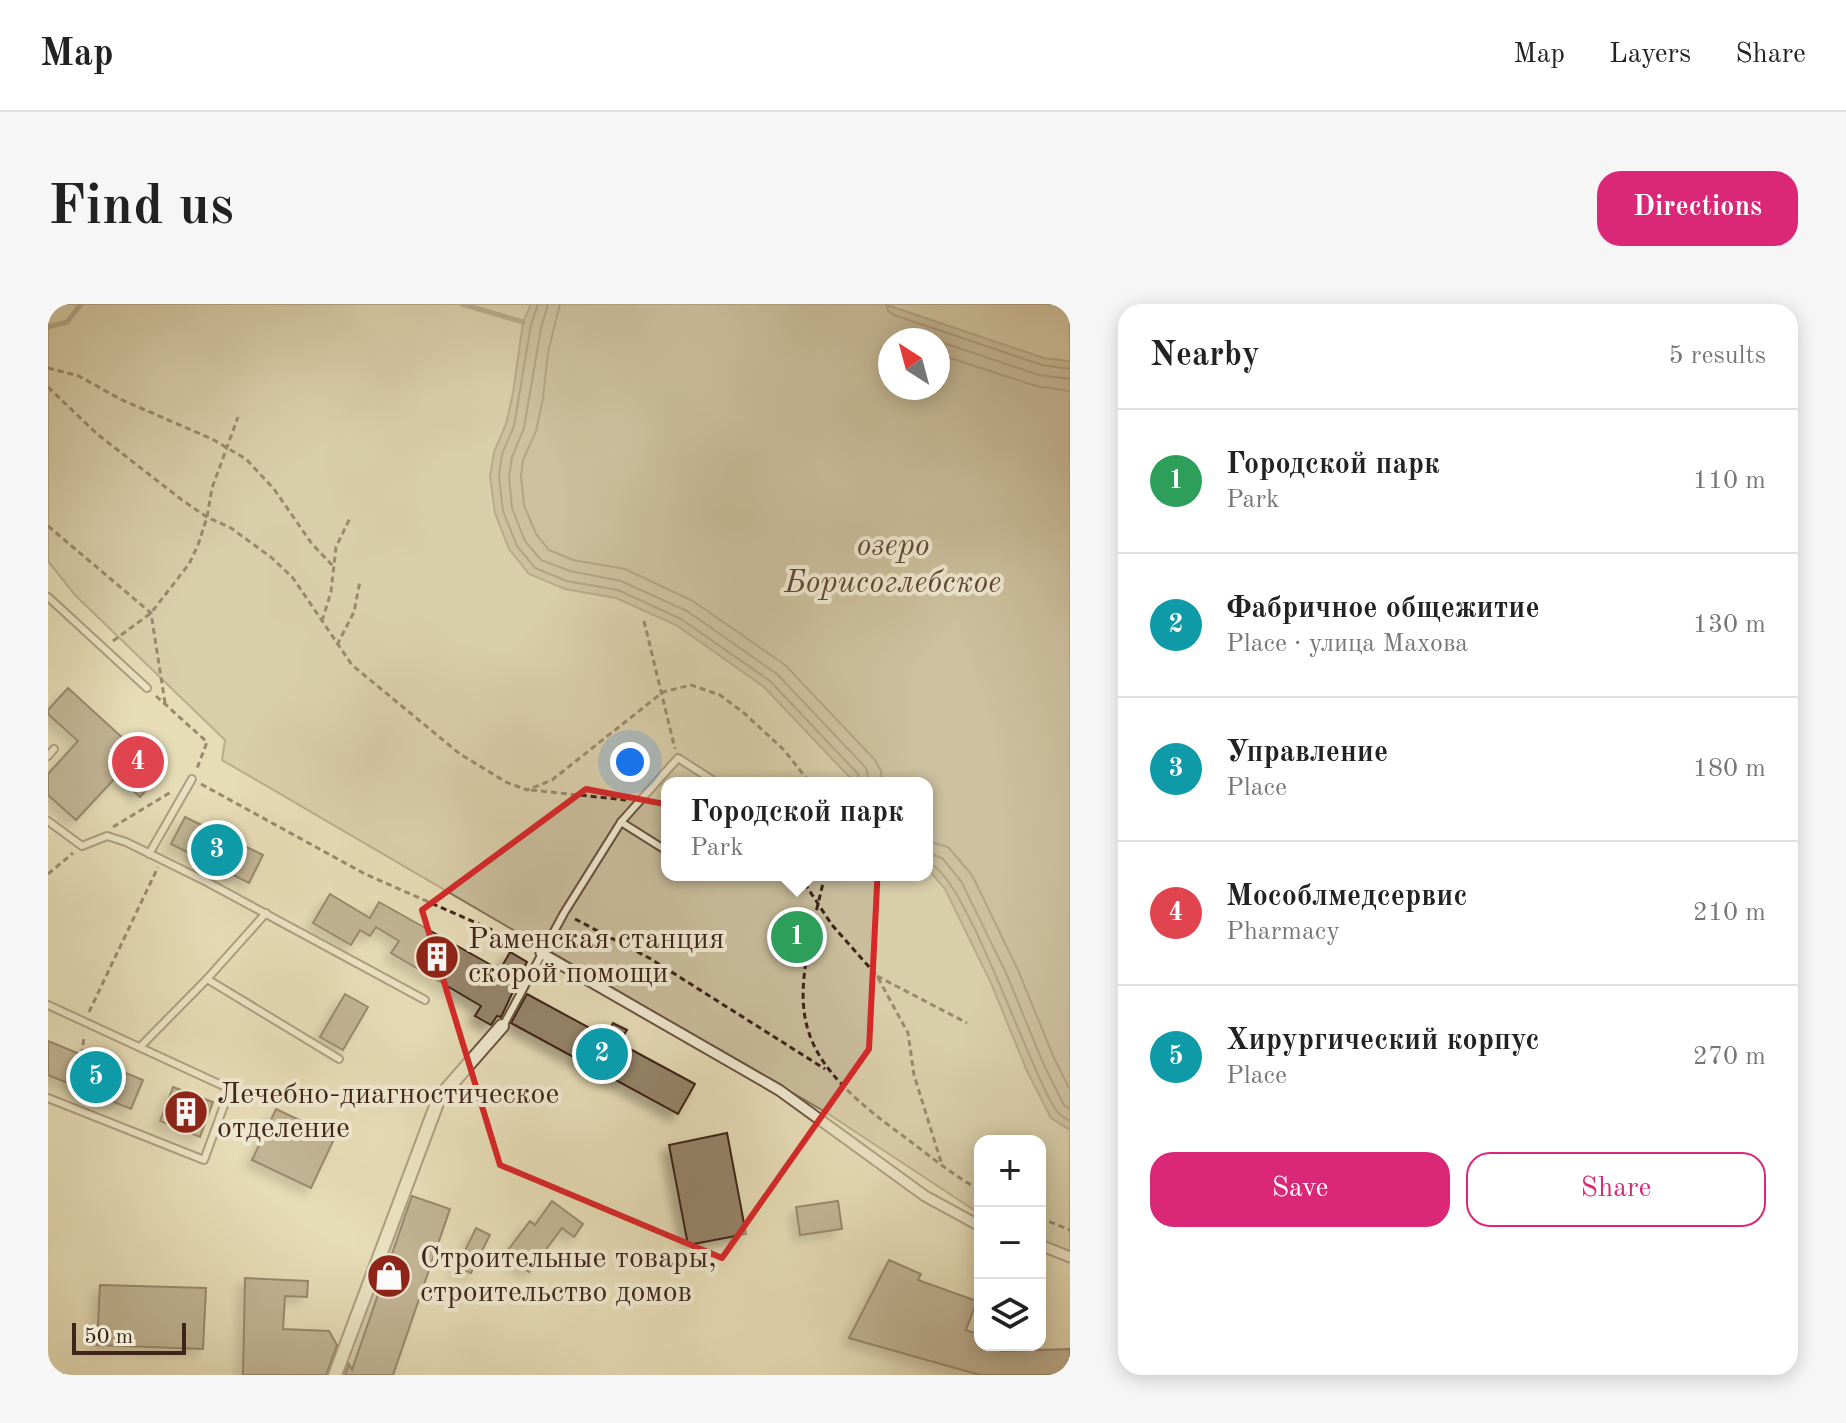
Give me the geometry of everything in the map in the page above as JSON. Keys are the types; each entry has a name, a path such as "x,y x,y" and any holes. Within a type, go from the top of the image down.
{"street":[{"path":"541,953 779,1090 925,1196 974,1223"},
{"path":"335,1375 439,1098 502,1026"},
{"path":"1046,1247 1070,1257"}],"lane":[{"path":"48,597 147,688"},
{"path":"48,756 54,749"},
{"path":"661,777 678,758 708,777"},
{"path":"502,1026 564,913 621,822 661,777"},
{"path":"149,854 192,779"},
{"path":"48,821 82,846 107,836 126,842 266,913 425,1000"},
{"path":"621,822 661,847"},
{"path":"141,1046 266,913"},
{"path":"207,979 339,1059"},
{"path":"48,1005 230,1089 204,1160 48,1098"}],"path":[{"path":"1064,304 1070,305"},
{"path":"48,368 79,376 246,459 274,489 312,544 334,567"},
{"path":"48,387 97,434 207,517 231,528 272,558 293,578 352,665 460,754 506,782 527,790 624,801 633,796"},
{"path":"103,648 151,613 189,564 238,417"},
{"path":"322,621 331,592 336,547 351,516"},
{"path":"48,526 151,613 165,703"},
{"path":"337,645 354,612 360,581"},
{"path":"644,621 678,758"},
{"path":"527,790 552,780 663,692 691,685 720,695 744,713 784,750 805,777"},
{"path":"107,831 192,779 207,742 147,688"},
{"path":"192,779 365,874 541,953"},
{"path":"48,874 82,846"},
{"path":"82,1055 85,1021 161,860"},
{"path":"803,881 818,905 877,976 908,1033 914,1075 942,1165"},
{"path":"824,881 805,959 802,987 812,1045 828,1071"},
{"path":"564,913 651,959 828,1071 863,1106 974,1186"},
{"path":"877,976 967,1023"},
{"path":"1046,1220 1070,1230"},
{"path":"48,1374 68,1375"}],"highlighted area":[{"path":"586,789 879,845 869,1049 722,1258 500,1165 422,910"}],"shaded area":[{"path":"48,304 1070,304 1070,1257 1046,1247 1046,1135 974,1135 974,1210 827,1113 222,760 225,740 75,595 48,561"}],"water":[{"name":"озеро Борисоглебское","path":"531,304 884,304 1044,358 1070,361 1070,1130 1051,1118 1027,1071 991,983 945,889 933,875 933,777 849,777 764,687 676,625 616,598 565,589 529,574 509,549 495,513 490,477 494,452 506,424 523,322"}],"building":[{"path":"68,688 161,773 140,797 117,776 76,820 48,795 48,774 78,741 48,714 48,710"},
{"path":"185,817 263,855 249,883 171,844"},
{"path":"330,894 370,918 379,902 500,970 510,952 527,962 501,1017 497,1016 491,1025 475,1016 481,1006 391,953 399,941 376,927 370,936 360,930 351,945 313,923"},
{"path":"345,994 368,1007 343,1050 320,1037"},
{"path":"527,994 606,1037 613,1023 627,1030 619,1043 695,1084 678,1114 511,1023"},
{"path":"48,1041 143,1080 131,1109 48,1075"},
{"name":"Лечебно-диагностическое отделение","path":"173,1087 213,1102 200,1137 160,1121"},
{"path":"276,1109 335,1137 311,1188 252,1160"},
{"path":"727,1133 746,1234 688,1245 669,1145"},
{"path":"412,1196 450,1209 393,1375 345,1375 349,1364 352,1370"},
{"path":"552,1201 583,1224 574,1237 562,1228 529,1272 505,1254 530,1221 535,1225"},
{"path":"838,1201 842,1229 800,1235 796,1207"},
{"path":"476,1228 490,1235 471,1273 457,1267"},
{"path":"889,1260 921,1274 918,1280 974,1300 966,1330 974,1333 974,1351 1070,1349 1070,1375 980,1375 849,1338"},
{"path":"245,1278 308,1281 307,1297 285,1296 283,1329 329,1331 337,1345 326,1375 243,1375"},
{"path":"100,1285 206,1288 203,1349 97,1345"}],"waterway":[{"path":"48,327 67,322 81,304"},
{"path":"462,304 523,322"}],"place":[{"name":"Мособлмедсервис","path":"138,762"},
{"name":"Управление","path":"217,850"},
{"name":"Городской парк","path":"797,937"},
{"name":"Раменская станция скорой помощи","path":"437,957"},
{"name":"Фабричное общежитие","path":"602,1054"},
{"name":"Хирургический корпус","path":"96,1077"},
{"name":"Лечебно-диагностическое отделение","path":"186,1112"},
{"name":"Строительные товары, строительство домов","path":"389,1276"}]}
